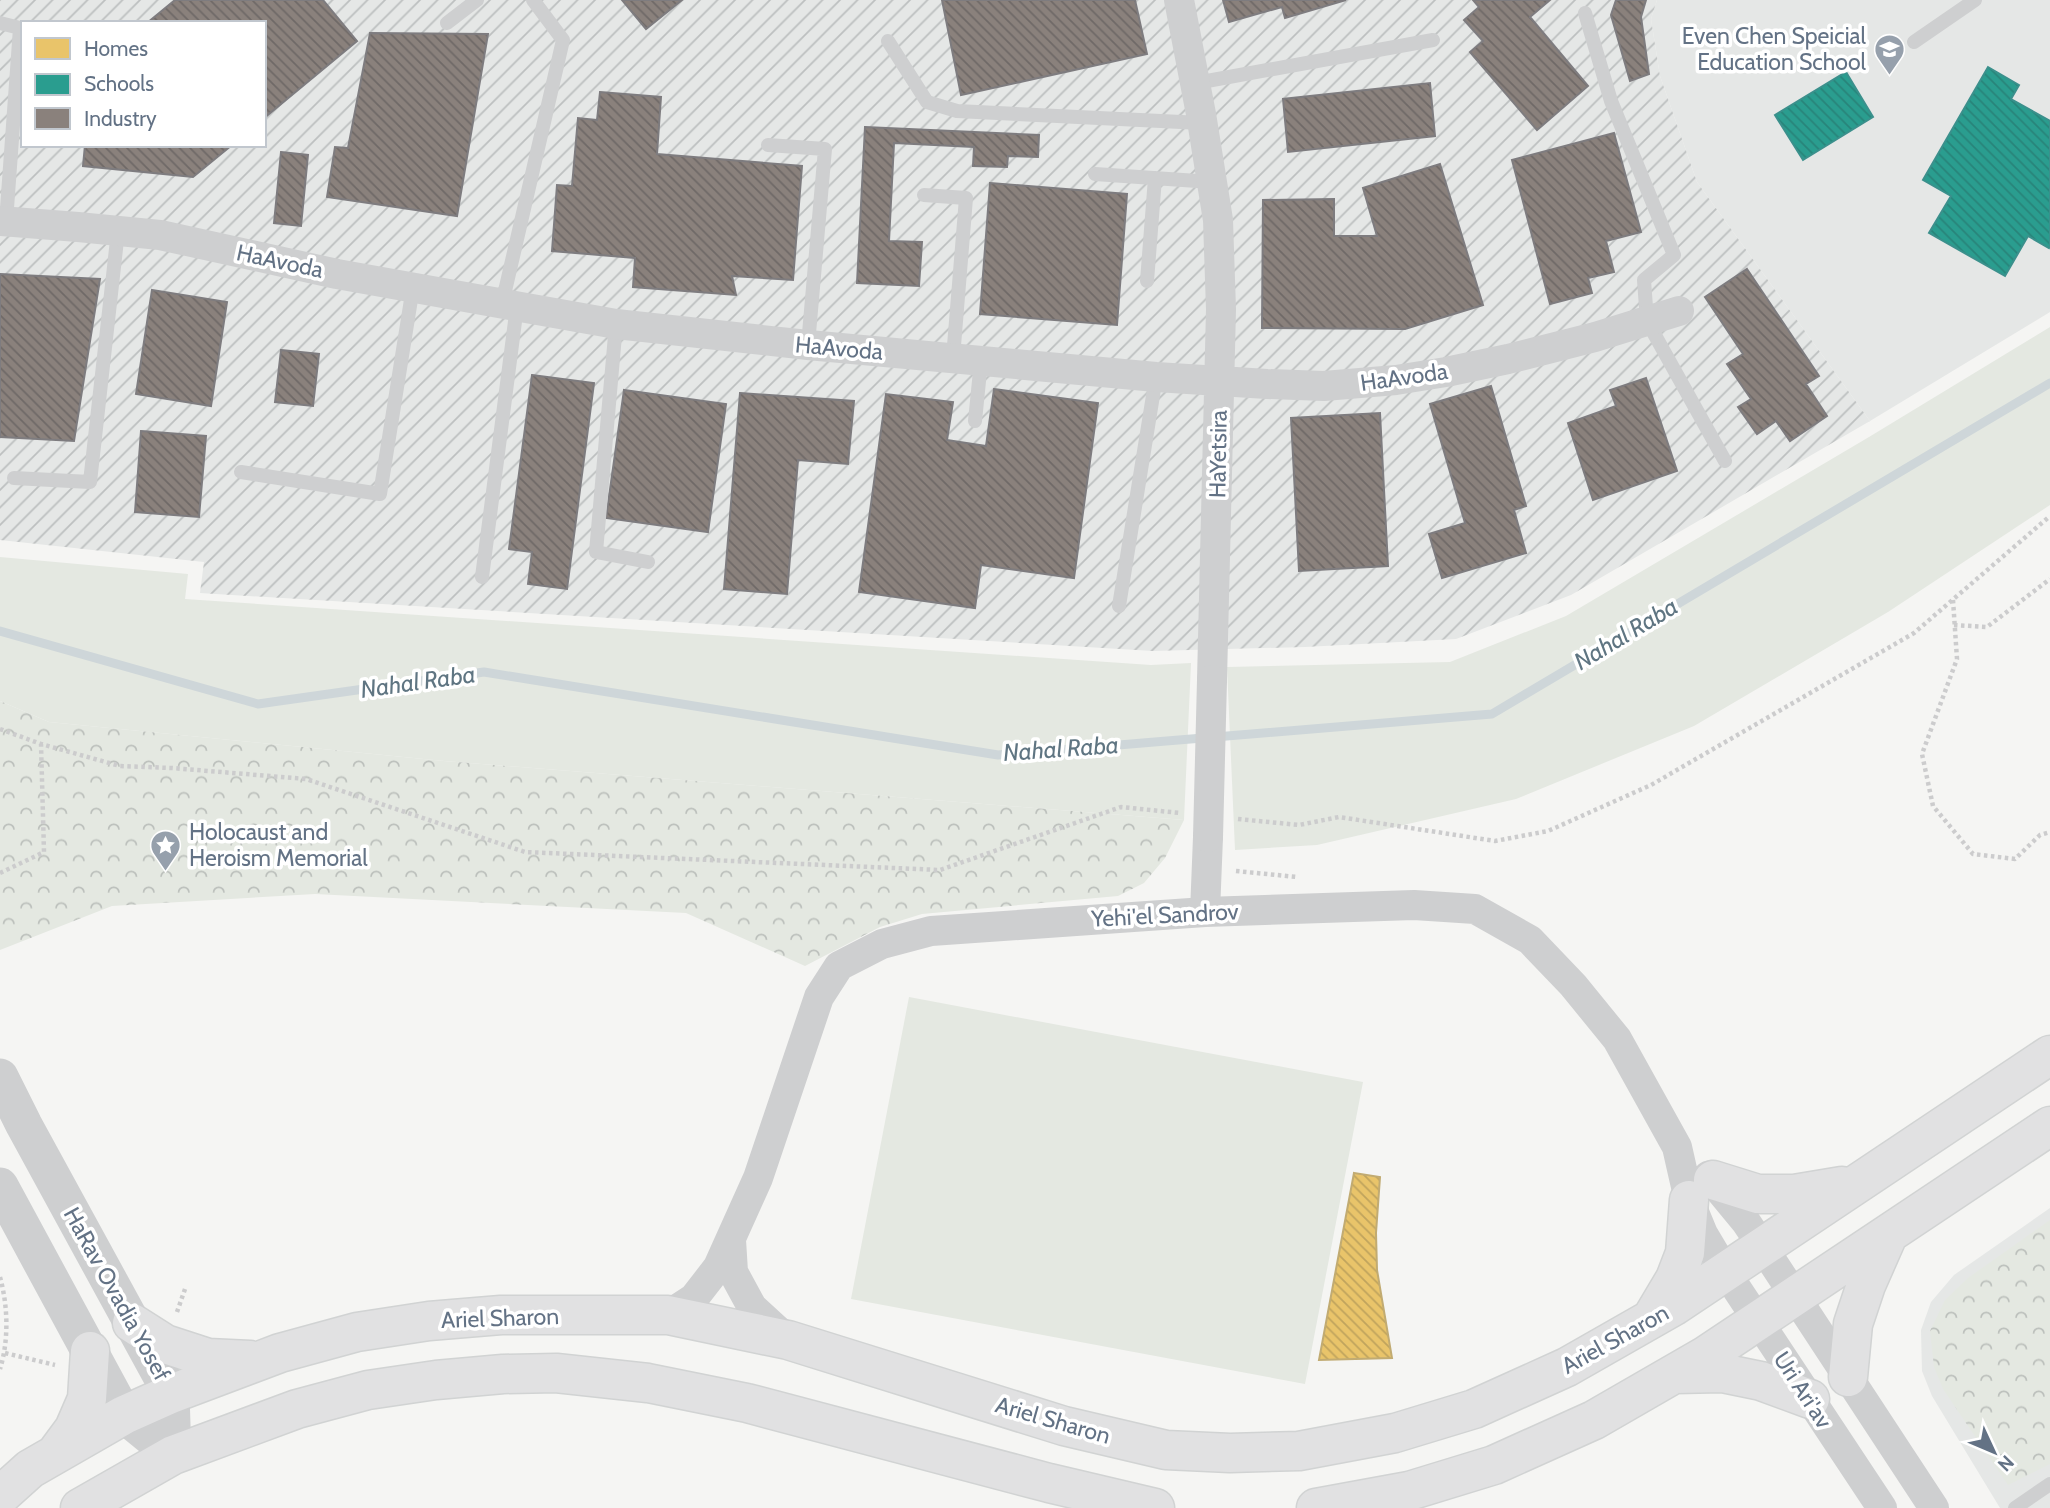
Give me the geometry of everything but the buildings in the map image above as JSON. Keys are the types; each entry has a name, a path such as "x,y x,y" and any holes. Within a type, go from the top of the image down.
{"main road":[{"name":"Ariel Sharon","path":"0,1496 30,1469 124,1415 171,1394 280,1353 356,1332 429,1321 501,1315 668,1315 788,1340 1064,1426 1166,1450 1299,1451 1395,1433 1474,1409 1567,1367 1674,1306 2050,1055"},
{"path":"1316,1508 1409,1490 1494,1465 1594,1420 1675,1374 1758,1321 2050,1126"},
{"path":"1651,1319 1675,1279 1685,1253 1701,1190 1794,1194 1858,1184"},
{"path":"1848,1377 1853,1324 1866,1285 1888,1235"},
{"path":"132,1323 165,1344 208,1358 259,1361"},
{"path":"54,1455 74,1429 87,1399 76,1359"},
{"path":"80,1508 173,1455 297,1409 369,1390 503,1374 556,1373 648,1383 747,1403 1036,1480 1155,1508"},
{"path":"1675,1374 1722,1373 1761,1381 1810,1399"}],"street":[{"name":"HaYetsira","path":"1179,0 1196,83 1218,220 1222,309 1205,912"},
{"name":"HaAvoda","path":"3,221 160,235 337,274 616,324 808,345 1156,377 1324,387 1396,380 1508,359 1679,311"},
{"name":"Yehi'el Sandrov","path":"668,1315 694,1297 718,1267 758,1178 819,998 839,966 882,944 931,931 1205,912 1414,905 1475,909 1530,940 1573,985 1617,1039 1701,1190 1762,1246 1795,1297"},
{"name":"HaRav Ovadia Yosef","path":"0,1077 171,1394 173,1455"},
{"path":"0,1186 76,1359 124,1415 173,1455"},
{"name":"Yehi'el Sandrov","path":"1701,1190 1703,1234 1726,1271"},
{"name":"Yehi'el Sandrov","path":"731,1240 733,1272 752,1307 788,1340"},
{"name":"Uri Ari'av","path":"1726,1271 1882,1508"},
{"name":"Uri Ari'av","path":"1795,1297 1934,1508"}],"lane":[{"path":"447,23 477,0"},
{"path":"482,577 509,305 563,40 533,0"},
{"path":"1914,42 1958,5 1975,0"},
{"path":"1585,13 1611,101 1674,255 1644,280 1647,321 1725,461"},
{"path":"0,23 20,28 3,221"},
{"path":"1196,83 1433,40"},
{"path":"888,41 927,102 957,111 1202,123"},
{"path":"768,145 825,149 808,345"},
{"path":"1095,174 1212,182"},
{"path":"1147,281 1155,178"},
{"path":"924,195 967,198 967,359 975,421"},
{"path":"14,478 90,482 118,231"},
{"path":"241,472 380,494 413,288"},
{"path":"616,324 596,552 648,562"},
{"path":"1119,606 1156,377"},
{"path":"2015,1508 2050,1483"}],"path":[{"path":"1230,818 1299,825 1339,817 1495,841 1548,831 1651,785 1914,633 2050,516"},
{"path":"1954,625 1987,627 2050,579"},
{"path":"1953,599 1956,659 1922,754 1933,806 1973,854 2015,859 2040,835 2050,832"},
{"path":"0,729 41,744 120,766 306,779 525,852 940,870 1121,807 1189,814"},
{"path":"0,873 44,852 41,744"},
{"path":"1229,870 1310,878"},
{"path":"0,1277 5,1297 5,1353 0,1369"},
{"path":"5,1353 76,1359"}],"shaded area":[{"path":"0,0 1657,0 1651,19 1660,76 1697,182 1870,421 1571,595 1456,639 1153,651 200,593 204,562 0,540"},
{"path":"1657,0 2050,0 2050,312 1870,421 1697,182 1660,76 1651,19"},
{"path":"2050,1208 2050,1508 2000,1508 1932,1396 1922,1371 1921,1330 1931,1302 1954,1275"}],"green space":[{"path":"2050,327 2050,505 1888,612 1694,726 1516,799 1317,845 1235,850 1227,667 1450,662 1566,616"},
{"path":"0,557 188,574 185,599 1151,665 1191,663 1184,820 444,761 49,722 0,701"},
{"path":"0,701 49,722 444,761 1184,820 1165,858 1144,883 1118,896 922,914 880,927 805,966 686,913 315,894 112,906 0,950"},
{"path":"909,997 1363,1082 1305,1384 851,1299"},
{"path":"2050,1220 2050,1464 2008,1485 1943,1389 1934,1367 1930,1331 1945,1300 1968,1278"}],"waterway":[{"name":"Nahal Raba","path":"0,631 258,704 484,672 998,755 1492,714 2050,383"}],"place":[{"name":"Even Chen Speicial Education School","path":"1889,76"},
{"name":"Holocaust and Heroism Memorial","path":"166,872"}]}
